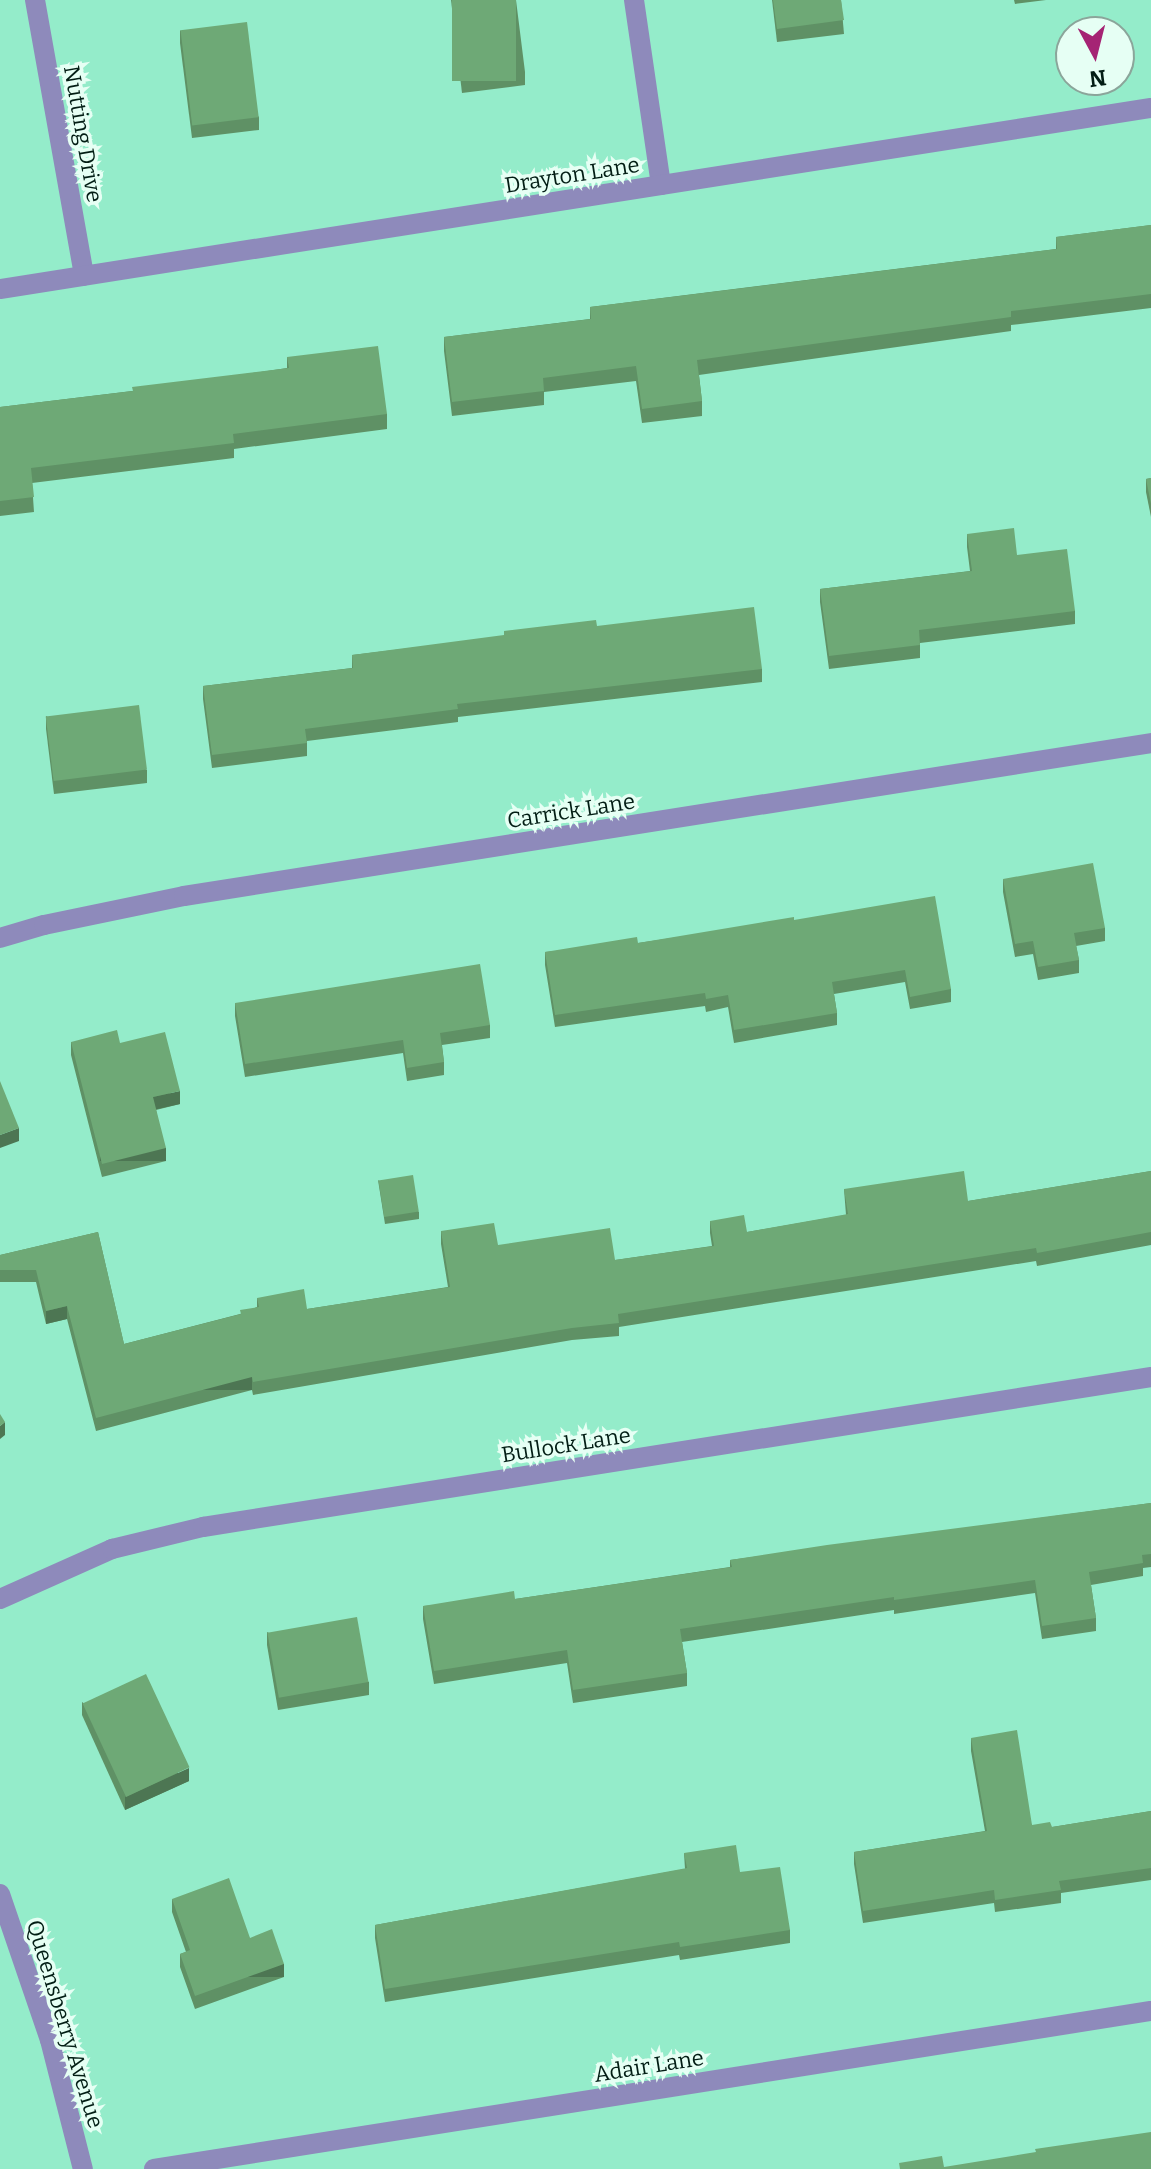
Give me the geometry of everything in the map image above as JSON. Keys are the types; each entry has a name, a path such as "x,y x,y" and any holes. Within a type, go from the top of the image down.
{"street":[{"name":"Nutting Drive","path":"35,0 84,276"},
{"path":"634,0 661,185"},
{"name":"Drayton Lane","path":"0,289 1151,108"},
{"name":"Carrick Lane","path":"0,938 44,925 184,896 1151,743"},
{"name":"Bullock Lane","path":"0,1599 112,1549 203,1527 1151,1377"},
{"name":"Queensberry Avenue","path":"0,1894 50,2040 83,2169"},
{"name":"Adair Lane","path":"154,2169 1151,2011"}],"building":[{"path":"452,0 516,0 516,81 452,81"},
{"path":"773,0 841,0 844,20 777,29"},
{"path":"247,22 259,117 192,125 180,30"},
{"path":"1151,225 1151,294 1011,311 1011,317 697,360 702,401 642,409 636,366 543,378 544,391 452,402 444,337 591,319 590,307 1057,249 1056,237"},
{"path":"378,346 387,414 233,434 234,443 31,468 34,497 0,501 0,407 289,368 287,357"},
{"path":"1151,478 1151,504 1146,479"},
{"path":"1014,528 1017,555 1067,549 1075,611 919,630 920,645 829,656 820,589 972,571 967,534"},
{"path":"754,607 762,669 457,704 458,709 305,729 307,743 212,755 203,686 353,668 352,655 504,635 504,631 596,620 597,626"},
{"path":"139,705 147,770 54,781 46,716"},
{"path":"1093,863 1105,928 1074,933 1079,960 1038,967 1033,941 1015,944 1003,879"},
{"path":"935,896 951,989 910,997 905,970 832,982 837,1013 734,1030 728,995 706,999 705,993 555,1015 545,952 637,937 638,943"},
{"path":"480,964 490,1025 440,1033 444,1062 407,1068 403,1040 245,1064 235,1003"},
{"path":"117,1030 120,1043 165,1032 180,1091 153,1097 166,1148 102,1164 71,1042"},
{"path":"0,1081 19,1128 0,1135"},
{"path":"964,1171 968,1201 1151,1171 1151,1232 1037,1253 1036,1248 618,1314 619,1323 572,1328 253,1382 252,1377 96,1418 67,1306 46,1311 36,1270 0,1270 0,1255 98,1232 124,1344 241,1314 240,1310 259,1307 257,1298 304,1289 307,1309 450,1287 441,1231 494,1223 498,1245 610,1228 615,1260 714,1246 710,1221 744,1215 747,1232 848,1214 844,1189"},
{"path":"413,1175 419,1212 384,1217 378,1180"},
{"path":"1151,1503 1151,1554 1142,1555 1143,1563 1089,1572 1096,1618 1042,1626 1035,1580 894,1600 894,1597 680,1629 687,1673 573,1690 567,1650 434,1671 423,1606 514,1591 515,1599 732,1567 730,1560 827,1545"},
{"path":"357,1617 368,1682 279,1698 267,1633"},
{"path":"146,1674 190,1767 126,1797 83,1704"},
{"path":"1017,1730 1032,1825 1050,1822 1052,1827 1151,1811 1151,1868 1059,1881 1061,1890 995,1900 994,1890 863,1911 854,1852 987,1831 971,1738"},
{"path":"736,1845 740,1872 780,1867 790,1930 680,1947 679,1942 385,1989 375,1925 687,1868 684,1853"},
{"path":"229,1878 250,1938 272,1929 284,1964 195,1996 180,1954 190,1950 172,1899"},
{"path":"1151,2132 1151,2169 900,2169 899,2163 942,2156 944,2167 1036,2152 1035,2149"}]}
